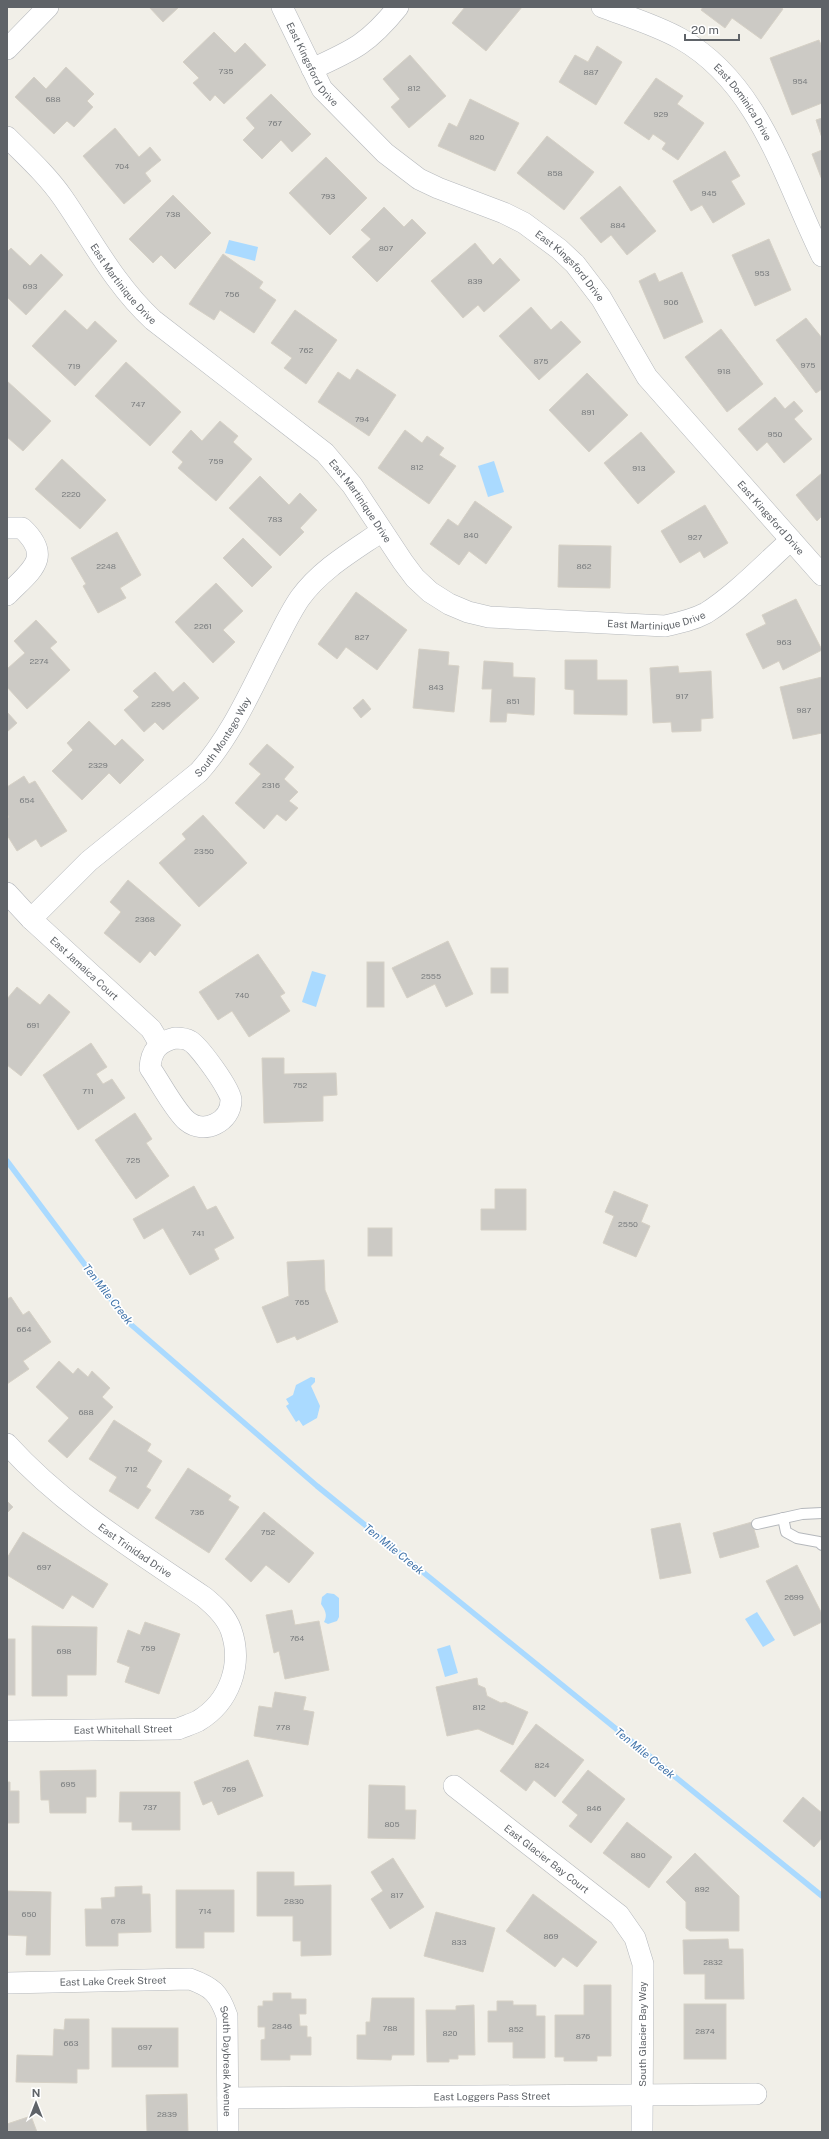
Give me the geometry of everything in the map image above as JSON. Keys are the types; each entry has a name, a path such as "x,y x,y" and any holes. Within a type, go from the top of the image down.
{"street":[{"path":"7,49 48,7"},
{"name":"East Kingsford Drive","path":"282,7 322,89 401,167 438,188 484,205 524,223 559,249 575,264 601,298 647,377 822,575"},
{"path":"312,69 350,52 367,41 398,7"},
{"name":"East Dominica Drive","path":"602,7 662,29 682,40 706,56 733,82 758,118 822,256"},
{"name":"East Martinique Drive","path":"7,137 50,181 112,273 138,306 325,453 352,485 415,578 430,592 449,604 468,612 489,617 665,626 686,621 706,613 723,600 791,540"},
{"path":"7,528 22,528 34,540 38,555 33,568 7,595"},
{"name":"South Montego Way","path":"31,919 89,861 199,772 213,756 236,720 289,615 300,598 330,566 382,531"},
{"name":"East Jamaica Court","path":"7,893 31,919 151,1029 160,1044"},
{"name":"East Trinidad Drive","path":"7,1444 52,1489 86,1516 204,1597 219,1610 230,1629 235,1650 234,1671"},
{"name":"East Whitehall Street","path":"7,1731 178,1728 198,1721 215,1708 227,1691 234,1671"},
{"name":"East Glacier Bay Court","path":"454,1786 619,1915 635,1938"},
{"name":"South Glacier Bay Way","path":"635,1938 643,1964 642,2132"},
{"name":"East Lake Creek Street","path":"7,1983 190,1979 206,1985 216,1993"},
{"name":"South Daybreak Avenue","path":"216,1993 223,2003 227,2016 228,2132"},
{"name":"East Loggers Pass Street","path":"228,2098 756,2094"}],"lane":[{"path":"757,1524 802,1514 822,1514"},
{"path":"782,1518 786,1532 797,1538 821,1542"}],"water":[{"path":"229,240 258,247 255,261 225,253"},
{"path":"494,461 504,492 488,497 478,466"},
{"path":"312,971 326,975 316,1007 302,1002"},
{"path":"311,1377 315,1378 315,1382 311,1386 320,1406 317,1418 303,1426 299,1420 296,1422 286,1406 289,1404 286,1399 293,1395 296,1385"},
{"path":"327,1593 334,1594 339,1598 339,1617 337,1621 328,1624 324,1622 326,1613 321,1604 322,1597"},
{"path":"757,1612 775,1640 763,1647 745,1619"},
{"path":"450,1645 458,1673 445,1677 437,1649"}],"building":[{"path":"149,7 179,7 163,22"},
{"path":"465,7 522,7 486,51 452,23"},
{"path":"703,7 780,7 783,9 761,39 732,18 725,28 701,10"},
{"path":"214,32 235,53 245,43 266,65 224,104 215,95 210,101 193,83 199,78 183,62"},
{"path":"819,40 822,47 822,103 792,115 770,58"},
{"path":"597,46 622,62 596,105 559,82 575,55 588,62"},
{"path":"410,55 446,96 409,128 391,107 400,99 383,79"},
{"path":"66,67 94,94 87,101 93,107 74,127 67,121 54,134 15,97 34,77 46,89"},
{"path":"656,78 683,96 677,104 704,123 678,160 662,149 666,143 653,134 649,140 624,123"},
{"path":"271,94 311,134 292,152 281,140 262,159 243,140 255,128 246,118"},
{"path":"470,99 519,123 495,171 438,146 449,123 457,127"},
{"path":"822,118 822,138 816,120"},
{"path":"115,128 139,157 150,147 161,160 145,173 151,181 124,204 83,156"},
{"path":"547,136 594,172 564,210 517,173"},
{"path":"822,150 822,180 812,154"},
{"path":"725,151 740,176 731,181 745,204 713,223 702,205 691,211 673,181"},
{"path":"326,157 367,198 330,235 289,193"},
{"path":"620,186 656,231 627,255 611,235 601,243 580,218"},
{"path":"173,195 211,233 175,269 161,255 153,263 129,239"},
{"path":"384,207 404,227 412,219 426,233 377,282 352,257 371,239 361,230"},
{"path":"769,239 791,290 755,306 732,255"},
{"path":"475,243 493,265 500,258 520,280 484,312 478,305 463,318 431,281"},
{"path":"11,248 30,266 41,254 63,275 26,315 7,297 7,252"},
{"path":"223,254 263,282 259,288 276,300 254,333 220,310 214,320 189,304"},
{"path":"682,272 703,322 664,339 639,281 655,273 659,282"},
{"path":"531,307 551,330 561,321 581,342 539,380 499,336"},
{"path":"65,310 87,330 95,321 117,341 75,386 32,346"},
{"path":"295,310 337,340 306,384 284,368 292,358 271,343"},
{"path":"806,318 822,338 822,389 816,393 776,340"},
{"path":"721,329 763,384 727,412 685,357"},
{"path":"126,362 181,412 150,446 95,396"},
{"path":"357,369 396,395 369,436 318,402 338,372 350,380"},
{"path":"587,373 628,415 589,452 549,410"},
{"path":"7,381 51,421 23,451 7,437"},
{"path":"775,397 785,409 794,401 803,411 794,419 812,439 784,463 767,442 757,451 738,429"},
{"path":"220,421 238,436 233,442 252,459 216,501 178,468 183,462 172,452 191,430 202,441"},
{"path":"405,430 422,443 427,436 444,448 439,455 456,466 429,504 378,468"},
{"path":"641,432 675,472 638,504 604,463"},
{"path":"62,459 106,500 80,529 35,489"},
{"path":"822,473 822,516 817,521 796,495"},
{"path":"260,476 289,505 300,493 317,510 300,528 304,532 280,556 229,508"},
{"path":"475,501 512,527 486,564 469,551 459,565 430,544 448,519 458,526"},
{"path":"705,505 728,543 704,558 700,551 680,563 661,531"},
{"path":"117,532 141,575 120,588 126,598 98,613 83,586 86,584 71,558"},
{"path":"243,538 272,567 252,587 223,558"},
{"path":"559,545 611,546 610,588 558,587"},
{"path":"216,583 243,611 223,630 235,642 213,663 175,622"},
{"path":"356,592 407,630 377,670 346,647 337,659 318,644"},
{"path":"796,599 822,650 783,670 779,661 763,669 746,634 766,624 762,615"},
{"path":"36,620 57,642 50,648 70,670 27,709 7,687 7,669 25,653 14,641"},
{"path":"419,649 449,652 448,665 459,666 454,712 413,708"},
{"path":"565,660 597,660 597,680 627,680 627,715 574,714 574,690 565,689"},
{"path":"484,661 513,663 513,677 535,678 534,715 507,713 506,722 490,722 492,689 482,689"},
{"path":"678,666 679,673 711,671 713,718 701,719 701,731 672,732 671,722 653,723 650,668"},
{"path":"155,672 173,692 184,682 199,698 163,730 155,722 144,732 124,710 139,697 133,691"},
{"path":"822,677 822,733 793,739 780,687"},
{"path":"363,699 371,709 361,718 353,708"},
{"path":"7,712 17,723 7,732"},
{"path":"89,721 115,746 122,739 144,760 120,784 109,773 82,800 52,771 73,750 67,743"},
{"path":"267,744 294,767 284,779 298,792 289,801 298,808 286,821 277,814 264,829 235,803 261,774 249,764"},
{"path":"24,776 29,784 35,781 67,831 41,847 36,839 17,851 7,835 7,818 9,817 7,814 7,787"},
{"path":"203,815 247,863 199,907 159,863 186,839 182,834"},
{"path":"128,880 181,925 155,956 150,951 140,963 104,933 121,912 110,902"},
{"path":"448,941 473,994 446,1007 435,984 407,998 392,968"},
{"path":"258,954 285,993 280,996 290,1011 249,1037 232,1011 218,1020 199,992"},
{"path":"367,962 384,962 384,1007 367,1007"},
{"path":"491,968 508,968 508,993 491,993"},
{"path":"17,987 40,1005 49,994 70,1012 21,1076 7,1065 7,999"},
{"path":"91,1043 107,1067 96,1074 103,1084 112,1079 125,1098 78,1130 43,1075"},
{"path":"262,1058 284,1058 284,1074 336,1073 337,1095 323,1096 323,1121 264,1123"},
{"path":"135,1113 152,1139 146,1143 169,1176 136,1199 95,1140"},
{"path":"194,1186 207,1210 216,1206 234,1238 214,1249 219,1259 190,1275 163,1228 144,1239 133,1219"},
{"path":"495,1189 526,1189 526,1230 481,1230 481,1209 495,1209"},
{"path":"614,1191 648,1205 641,1222 650,1226 636,1257 603,1243 614,1216 605,1212"},
{"path":"368,1228 392,1228 392,1256 368,1256"},
{"path":"324,1260 325,1290 338,1322 297,1340 295,1336 277,1343 262,1307 289,1296 287,1262"},
{"path":"11,1297 23,1315 29,1311 51,1342 23,1361 29,1369 7,1384 7,1299"},
{"path":"59,1361 73,1374 78,1368 88,1377 92,1371 110,1388 102,1397 113,1407 67,1458 48,1441 69,1418 36,1387"},
{"path":"114,1420 151,1444 147,1451 162,1461 146,1487 151,1490 138,1509 109,1491 117,1477 89,1459"},
{"path":"188,1468 231,1496 228,1500 239,1507 209,1553 155,1518"},
{"path":"7,1501 13,1507 7,1513"},
{"path":"264,1512 314,1553 289,1583 266,1565 251,1582 225,1559"},
{"path":"752,1522 759,1547 720,1558 713,1533"},
{"path":"680,1523 691,1573 660,1579 651,1529"},
{"path":"23,1532 108,1584 93,1608 72,1595 63,1609 7,1575 7,1558"},
{"path":"797,1565 822,1614 822,1622 794,1636 766,1581"},
{"path":"292,1610 295,1625 319,1621 329,1670 285,1679 279,1651 274,1653 266,1615"},
{"path":"145,1622 180,1634 159,1694 125,1682 130,1667 117,1662 128,1630 140,1635"},
{"path":"32,1626 97,1627 96,1675 67,1675 67,1696 32,1696"},
{"path":"7,1639 15,1639 15,1695 7,1695"},
{"path":"477,1678 478,1685 485,1688 487,1696 501,1703 505,1702 528,1712 513,1745 478,1729 447,1736 436,1687"},
{"path":"275,1692 306,1697 303,1710 314,1712 308,1745 254,1736 259,1706 272,1708"},
{"path":"536,1724 584,1760 555,1797 534,1780 526,1791 500,1771"},
{"path":"248,1760 263,1796 218,1815 212,1801 203,1805 194,1782"},
{"path":"96,1770 96,1797 86,1797 86,1813 50,1813 49,1800 41,1800 40,1771"},
{"path":"588,1770 625,1799 591,1843 569,1826 578,1815 562,1802"},
{"path":"7,1782 10,1782 10,1791 19,1791 19,1823 7,1823"},
{"path":"369,1785 405,1786 405,1810 416,1810 415,1839 368,1838"},
{"path":"120,1792 180,1792 180,1830 132,1830 132,1822 119,1822"},
{"path":"803,1797 822,1813 822,1838 814,1847 783,1821"},
{"path":"627,1822 672,1857 649,1888 603,1853"},
{"path":"695,1853 739,1896 739,1931 690,1931 686,1928 686,1902 666,1882"},
{"path":"393,1858 424,1907 390,1929 371,1899 383,1891 371,1872"},
{"path":"257,1872 294,1872 294,1886 331,1885 331,1955 301,1956 301,1941 293,1941 293,1916 257,1916"},
{"path":"142,1886 142,1894 150,1894 151,1932 118,1933 118,1946 86,1946 85,1909 102,1909 101,1898 115,1897 115,1887"},
{"path":"176,1890 234,1890 234,1932 204,1932 204,1948 176,1948"},
{"path":"7,1891 51,1892 50,1955 26,1955 27,1936 7,1935"},
{"path":"533,1894 597,1942 577,1967 563,1957 555,1967 506,1931"},
{"path":"436,1912 495,1928 483,1972 424,1956"},
{"path":"728,1939 729,1949 743,1949 744,1999 705,1999 705,1974 684,1974 683,1940"},
{"path":"584,1985 611,1985 611,2056 597,2056 597,2061 564,2061 564,2057 555,2057 555,2015 584,2015"},
{"path":"273,1993 291,1993 291,1999 306,1999 306,2014 299,2014 300,2026 307,2026 307,2037 311,2037 311,2055 290,2055 290,2060 261,2060 261,2040 265,2039 265,2027 258,2027 258,2006 263,2006 263,2001 273,2001"},
{"path":"372,1998 414,1998 414,2055 392,2055 391,2060 357,2059 357,2035 366,2035 366,2022 370,2022"},
{"path":"497,2001 513,2001 513,2005 536,2005 536,2016 545,2016 545,2058 513,2058 513,2042 488,2042 488,2011 497,2011"},
{"path":"684,2004 726,2004 726,2059 684,2059"},
{"path":"474,2005 475,2055 458,2055 458,2059 449,2059 449,2062 427,2062 426,2010 456,2010 456,2006"},
{"path":"65,2019 89,2019 89,2069 77,2069 77,2083 16,2082 17,2055 53,2056 54,2029 64,2030"},
{"path":"112,2028 178,2028 178,2067 112,2067"},
{"path":"187,2094 188,2132 147,2132 146,2095"},
{"path":"31,2116 37,2132 7,2132 7,2124"}],"waterway":[{"name":"Ten Mile Creek","path":"7,1161 128,1322 317,1486 822,1896"}]}
